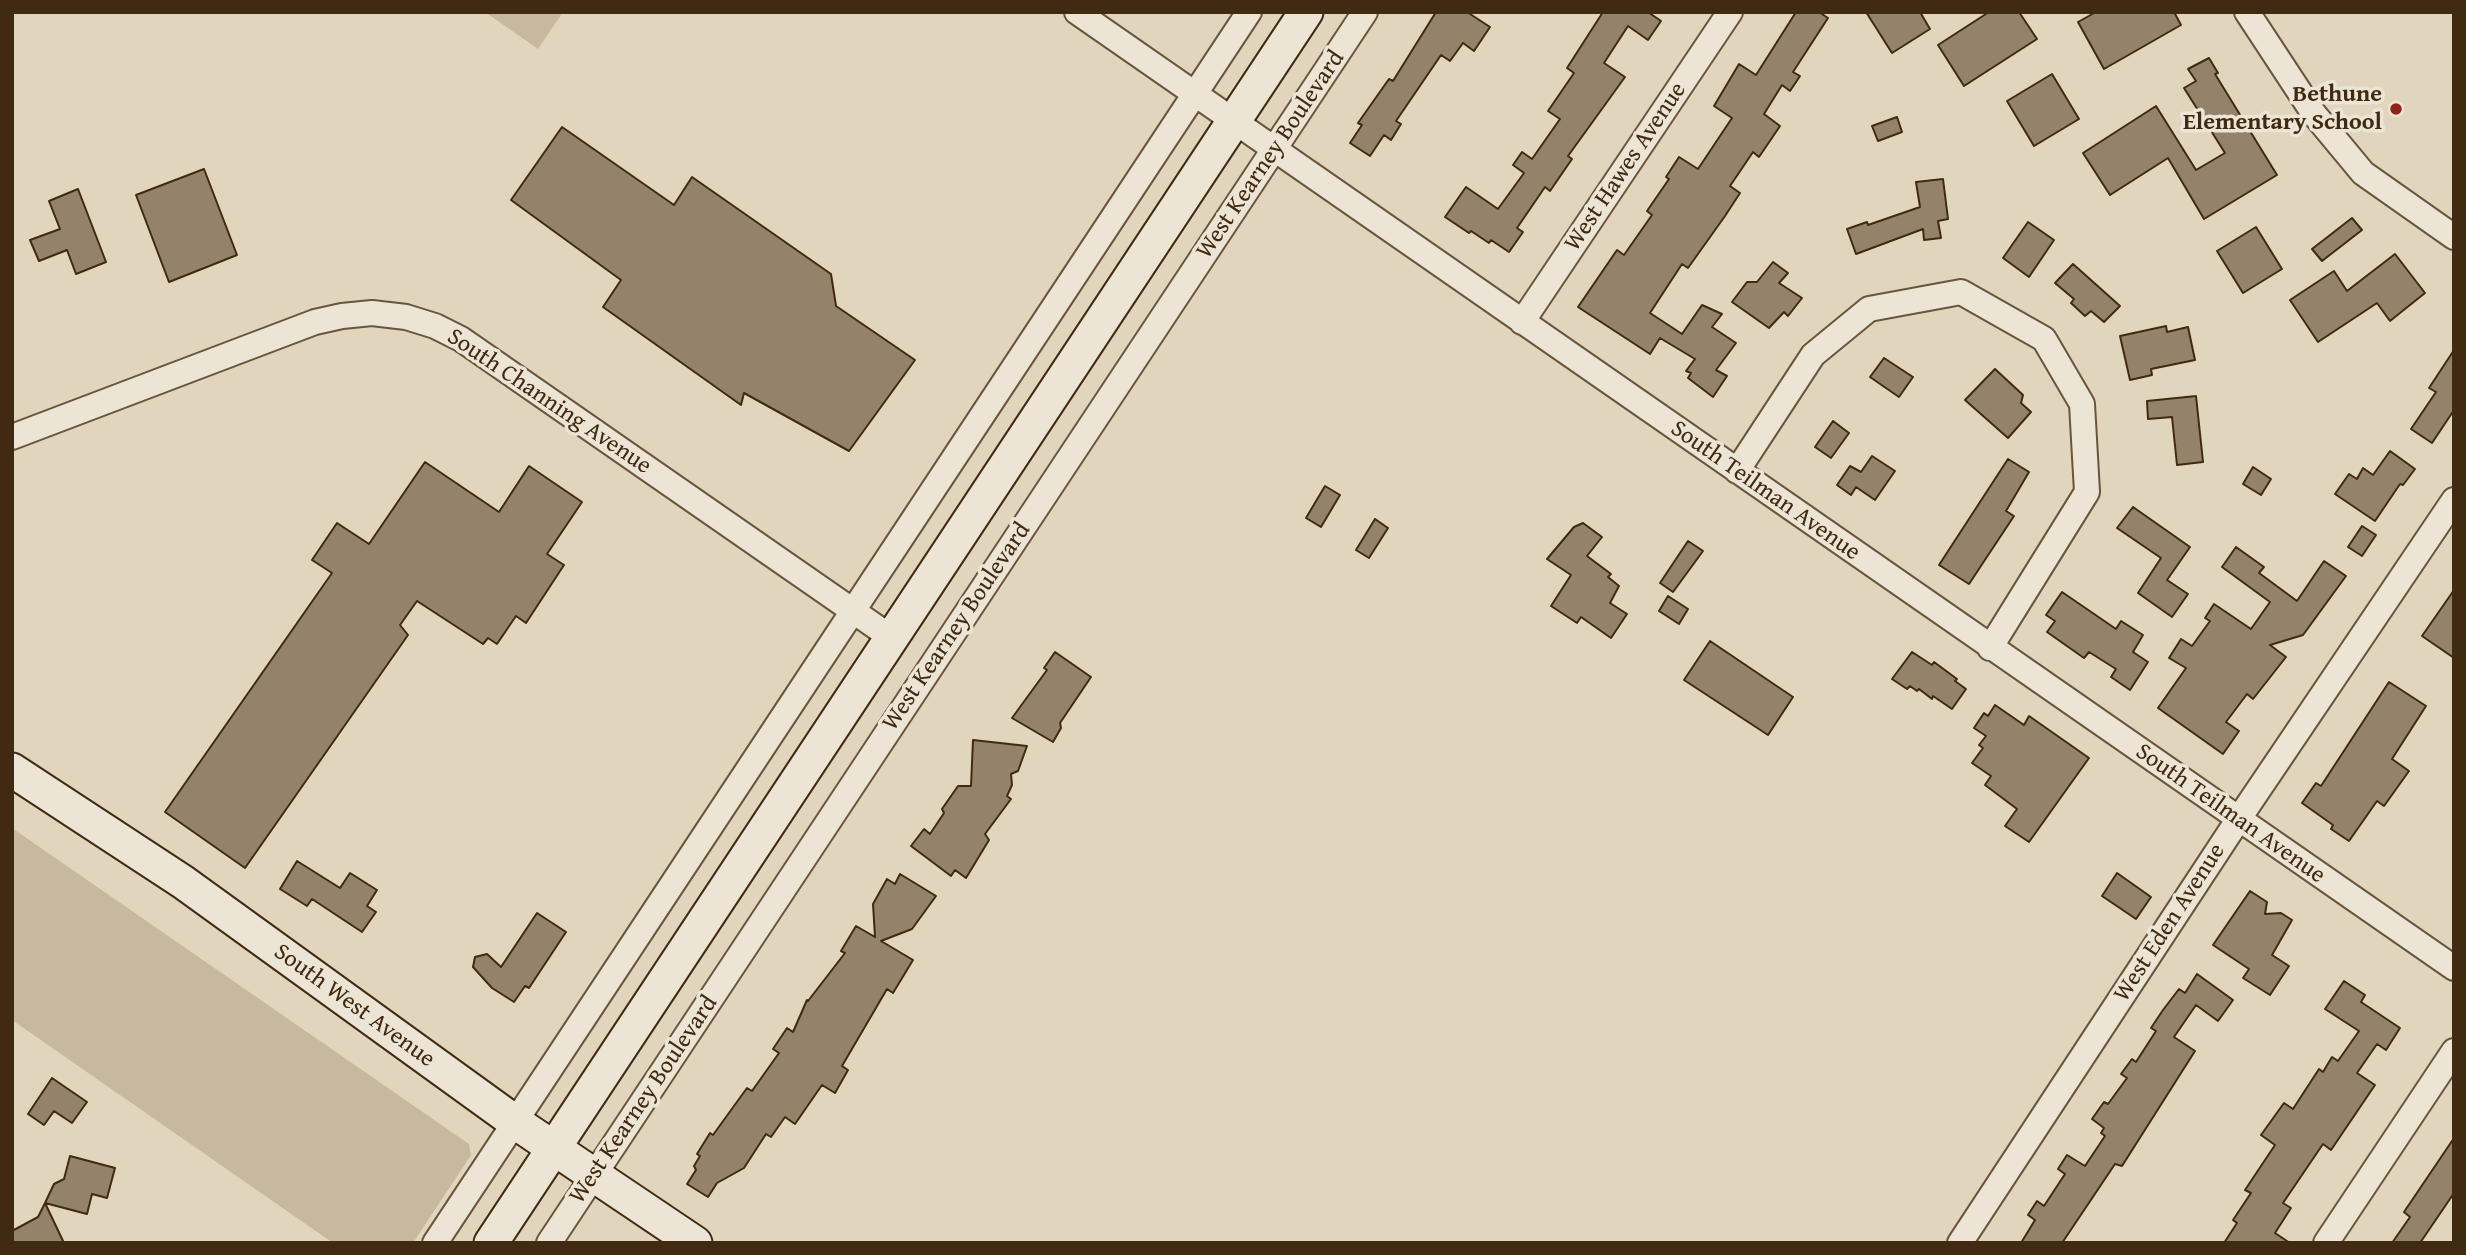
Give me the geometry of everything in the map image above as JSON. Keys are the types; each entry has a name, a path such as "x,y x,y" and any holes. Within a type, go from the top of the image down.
{"main road":[{"name":"West Kearney Boulevard","path":"491,1243 1306,12"},
{"name":"South West Avenue","path":"12,770 183,882 514,1122 695,1243"}],"street":[{"name":"South Teilman Avenue","path":"1077,12 2454,968"},
{"path":"435,1243 1249,12"},
{"name":"West Kearney Boulevard","path":"549,1243 1365,12"},
{"name":"West Hawes Avenue","path":"1522,322 1730,12"},
{"path":"2247,12 2314,114 2363,173 2454,237"},
{"path":"1737,471 1813,355 1869,309 1961,292 2044,340 2082,404 2087,492 1990,648"},
{"name":"South Channing Avenue","path":"12,437 315,322 372,313 406,317 435,326 461,339 892,638"},
{"name":"West Eden Avenue","path":"1960,1243 2238,820 2454,500"},
{"path":"2326,1243 2454,1051"}],"shaded area":[{"path":"485,12 563,12 538,49"},
{"path":"12,828 469,1144 471,1155 413,1243 333,1243 12,1020"}],"building":[{"path":"1436,12 1467,12 1490,27 1474,51 1463,43 1450,61 1441,55 1396,121 1401,124 1391,140 1384,135 1370,156 1350,143 1362,125 1358,123 1389,79 1393,81"},
{"path":"1603,12 1648,12 1661,21 1648,40 1628,26 1604,63 1625,77 1568,156 1572,159 1550,191 1545,187 1517,228 1523,232 1509,252 1491,240 1489,243 1471,231 1469,233 1445,217 1466,187 1498,209 1524,173 1513,165 1522,152 1532,159 1560,119 1548,111 1574,73 1567,68"},
{"path":"1796,12 1819,12 1828,18 1793,72 1800,76 1790,91 1782,85 1764,114 1780,126 1759,157 1753,152 1730,186 1740,193 1688,268 1682,264 1650,313 1682,334 1702,305 1722,314 1712,327 1736,343 1716,370 1727,376 1713,397 1688,378 1691,373 1686,371 1695,359 1660,338 1650,354 1578,307 1617,250 1624,255 1652,215 1647,211 1669,179 1666,177 1679,157 1698,169 1732,118 1714,106 1739,64 1756,75"},
{"path":"1866,12 1920,12 1930,29 1892,53"},
{"path":"1989,12 2019,12 2037,39 1964,86 1938,45"},
{"path":"2096,12 2174,12 2181,25 2104,69 2078,22"},
{"path":"2209,58 2218,73 2215,74 2277,175 2204,219 2168,158 2110,195 2083,153 2156,106 2196,170 2225,153 2184,88 2196,81 2188,69"},
{"path":"2052,74 2079,119 2034,146 2007,101"},
{"path":"1897,117 1902,132 1878,141 1872,126"},
{"path":"562,127 674,205 692,177 831,274 836,306 915,360 849,451 744,393 741,405 603,307 621,280 511,200"},
{"path":"204,169 237,255 169,282 136,195"},
{"path":"1943,179 1948,219 1938,221 1941,238 1924,240 1923,229 1856,254 1847,229 1867,222 1868,225 1920,207 1916,182"},
{"path":"78,189 106,262 76,274 67,250 39,261 30,240 60,229 49,201"},
{"path":"2352,218 2362,230 2322,261 2312,249"},
{"path":"2028,222 2054,240 2029,277 2003,258"},
{"path":"2256,227 2282,269 2243,293 2217,251"},
{"path":"2395,254 2425,293 2390,321 2377,303 2318,342 2290,300 2334,271 2347,291"},
{"path":"1773,262 1788,273 1779,283 1802,298 1788,316 1784,312 1769,328 1732,302 1747,282 1757,282"},
{"path":"2073,264 2120,306 2104,322 2091,311 2085,316 2071,303 2074,299 2055,283"},
{"path":"2166,326 2167,332 2188,327 2195,360 2151,369 2152,375 2130,380 2120,336"},
{"path":"2454,350 2454,410 2432,443 2411,429 2436,392 2429,388"},
{"path":"1884,358 1913,377 1899,397 1870,377"},
{"path":"1995,369 2023,395 2021,403 2031,412 2008,438 1965,400"},
{"path":"2196,396 2203,462 2177,465 2172,417 2148,419 2147,401"},
{"path":"1833,421 1849,433 1831,458 1815,447"},
{"path":"2390,451 2415,469 2403,485 2400,484 2375,521 2335,494 2349,474 2357,479 2363,468 2373,475"},
{"path":"1872,456 1895,471 1875,500 1856,487 1851,495 1837,485 1850,466 1861,472"},
{"path":"2008,459 2029,472 2006,511 2014,516 1969,584 1939,565"},
{"path":"425,462 499,512 529,466 582,502 547,554 564,565 526,623 516,616 497,644 488,638 483,644 417,601 400,625 408,635 245,868 165,812 332,573 312,560 337,523 369,544"},
{"path":"2253,467 2271,479 2261,495 2243,484"},
{"path":"1325,486 1340,495 1321,527 1306,518"},
{"path":"2133,507 2190,547 2167,580 2188,594 2172,617 2138,593 2161,558 2117,528"},
{"path":"1375,519 1388,528 1369,558 1356,550"},
{"path":"1583,523 1602,537 1587,556 1611,574 1608,577 1619,586 1610,603 1627,614 1611,638 1581,617 1577,623 1551,606 1571,575 1547,559 1574,527"},
{"path":"2362,526 2376,535 2362,556 2348,547"},
{"path":"1688,541 1703,551 1673,592 1660,583"},
{"path":"2236,547 2264,567 2259,573 2297,601 2324,561 2346,576 2303,635 2270,645 2286,657 2253,699 2247,694 2226,722 2239,731 2223,754 2158,708 2186,668 2169,658 2181,639 2192,646 2210,621 2205,618 2214,604 2251,629 2270,602 2222,567"},
{"path":"2454,590 2454,658 2422,636"},
{"path":"2062,592 2116,629 2121,621 2143,635 2133,652 2148,662 2130,690 2111,677 2116,669 2089,652 2084,658 2047,632 2055,621 2046,615"},
{"path":"1668,596 1688,609 1679,624 1659,611"},
{"path":"1710,641 1793,697 1768,735 1684,680"},
{"path":"1055,652 1091,677 1060,723 1061,728 1053,742 1012,718 1047,670 1044,668"},
{"path":"1912,652 1932,665 1934,662 1966,689 1952,709 1919,689 1917,691 1910,686 1907,689 1892,679"},
{"path":"2389,682 2426,706 2392,759 2409,771 2384,806 2377,801 2349,841 2331,829 2333,825 2302,803 2316,783 2321,786"},
{"path":"1995,705 2024,725 2029,716 2089,758 2029,842 2005,826 2017,809 1985,785 1991,776 1972,763 1983,748 1979,745 1986,736 1974,728 1984,713 1988,716"},
{"path":"973,740 1027,746 1018,771 1011,774 1012,785 1007,796 1011,799 985,834 989,840 966,878 955,870 951,876 911,846 924,829 930,834 944,813 942,809 958,786 971,786"},
{"path":"297,861 340,888 350,873 377,890 367,906 376,912 362,932 312,899 307,906 280,889"},
{"path":"2117,873 2151,897 2136,919 2102,896"},
{"path":"900,874 936,896 912,929 881,941 913,960 893,993 887,989 842,1066 848,1070 835,1093 822,1085 795,1124 785,1117 771,1137 766,1134 744,1168 717,1183 708,1197 687,1184 696,1170 694,1166 700,1156 697,1154 710,1133 713,1135 747,1088 752,1091 779,1053 773,1049 787,1028 793,1032 807,1000 845,953 841,951 856,926 875,937 873,904 887,879 895,884"},
{"path":"2250,891 2267,902 2265,914 2281,913 2292,920 2272,955 2289,966 2270,995 2243,978 2249,969 2213,945"},
{"path":"537,913 566,932 529,988 525,986 514,1002 492,988 473,967 475,957 487,954 501,967"},
{"path":"2197,974 2233,1000 2218,1021 2196,1005 2174,1037 2195,1051 2122,1166 2115,1164 2062,1243 2021,1243 2035,1220 2028,1215 2037,1201 2044,1206 2065,1174 2058,1169 2067,1155 2085,1166 2105,1136 2101,1133 2104,1128 2092,1119 2104,1102 2108,1104 2127,1078 2121,1074 2132,1059 2136,1062 2156,1031 2151,1028 2163,1010 2179,989 2185,993"},
{"path":"2344,981 2365,995 2361,1002 2400,1028 2386,1050 2377,1044 2357,1073 2375,1085 2331,1150 2323,1144 2283,1203 2291,1208 2275,1233 2290,1243 2224,1243 2237,1223 2233,1220 2251,1193 2245,1190 2275,1145 2261,1135 2284,1103 2293,1109 2319,1069 2323,1072 2332,1057 2338,1061 2359,1031 2325,1009"},
{"path":"52,1078 87,1102 72,1123 54,1111 44,1125 28,1114"},
{"path":"2454,1138 2454,1193 2420,1243 2392,1243 2410,1217 2404,1212"},
{"path":"70,1156 115,1168 107,1198 92,1194 87,1214 45,1203 54,1184 64,1179"},
{"path":"45,1203 64,1243 12,1243 12,1231 38,1217"}],"place":[{"name":"Bethune Elementary School","path":"2396,109"}]}
